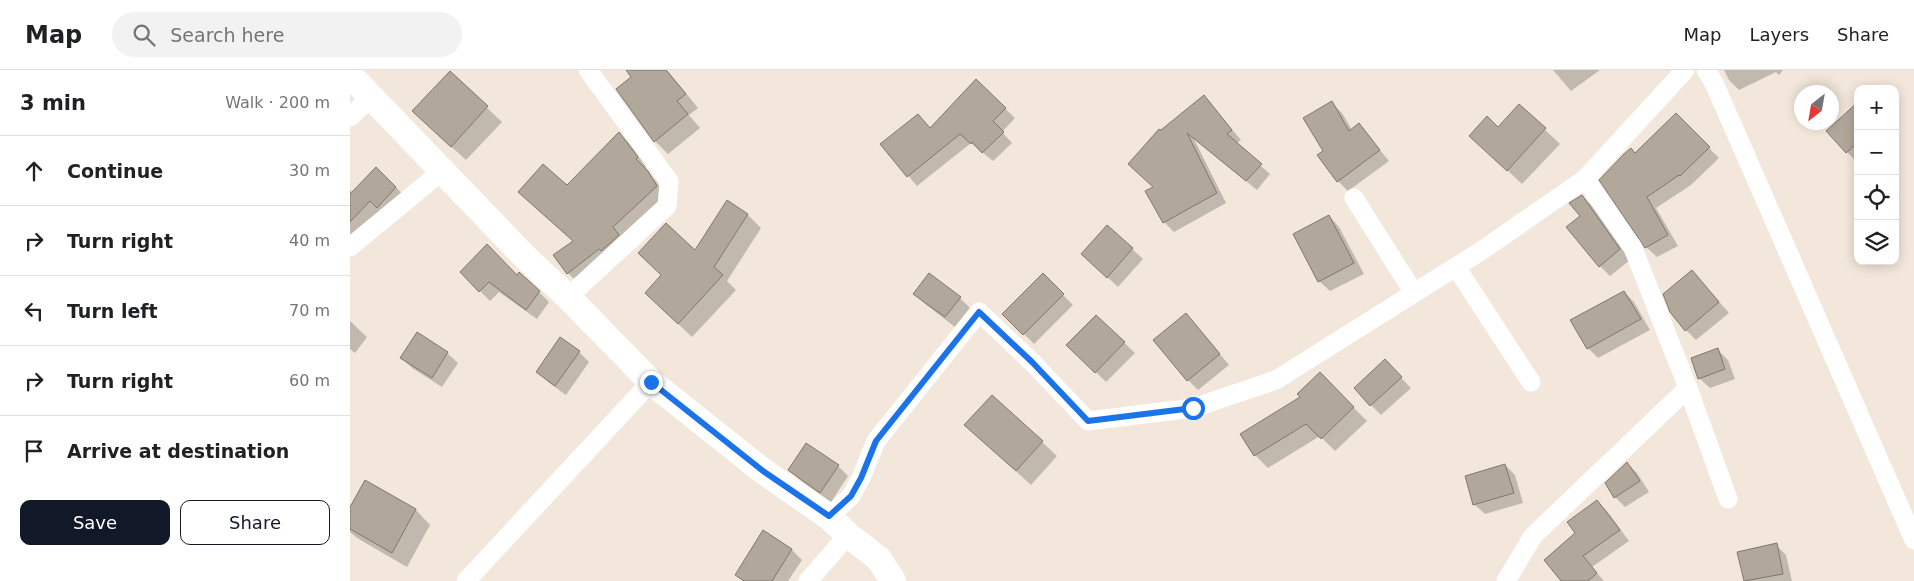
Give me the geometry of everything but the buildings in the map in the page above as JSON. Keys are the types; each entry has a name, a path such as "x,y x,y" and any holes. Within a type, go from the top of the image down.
{"street":[{"path":"568,297 667,206 669,180 588,70"},
{"path":"829,516 851,496 861,478 876,441 979,312 1032,362 1088,421 1193,408 1276,380 1456,267 1585,179 1685,70"},
{"path":"1706,70 1714,83 1907,505 1914,540"},
{"path":"350,75 527,259 568,297 651,382 763,471 829,516 848,535 879,559 894,581"},
{"path":"350,117 371,97"},
{"path":"350,247 442,171"},
{"path":"1585,179 1633,248 1688,388 1728,499"},
{"path":"1354,198 1414,293"},
{"path":"1456,267 1531,382"},
{"path":"466,581 651,382"},
{"path":"1506,581 1533,536 1688,388"},
{"path":"808,581 848,535"}],"route":[{"path":"651,382 763,471 829,516 851,496 861,478 876,441 979,312 1032,362 1088,421 1193,408"}]}
